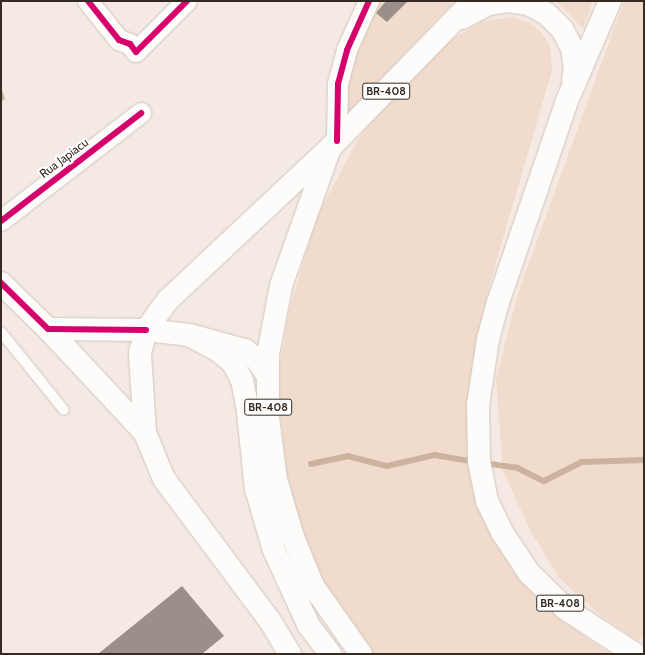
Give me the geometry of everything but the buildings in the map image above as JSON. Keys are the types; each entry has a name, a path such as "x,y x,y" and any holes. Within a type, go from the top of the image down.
{"main road":[{"name":"BR-408","path":"361,654 313,586 293,537 276,480 268,418 268,354 281,286 334,145 473,1"},
{"path":"442,33 486,5 507,1 528,4 547,14 562,29 572,48 575,69 567,101"},
{"name":"BR-408","path":"610,1 567,101 498,302 488,339 478,405 479,460 487,501 502,532 529,573 566,609 635,654"},
{"path":"290,654 270,621 164,478 145,433 140,353 146,330 168,300 334,145"},
{"path":"1,283 48,328 145,433"},
{"path":"48,328 146,330 189,335 245,350 256,359 268,376"},
{"path":"189,335 219,351 233,364 242,380 248,412 256,488 274,550 309,626 330,654"}],"street":[{"path":"88,1 119,40 130,44 136,52 187,1"},
{"path":"334,145 338,84 347,50 369,1"},
{"name":"Rua Japiacu","path":"1,221 141,113"}],"lane":[{"path":"1,332 64,410"}],"shaded area":[{"path":"377,1 455,1 340,121 341,87"},
{"path":"556,1 593,1 583,29 569,14"},
{"path":"624,1 644,1 644,635 638,641 598,613 559,578 531,532 503,471 496,379 518,293"},
{"path":"513,17 530,23 542,33 550,46 552,70 489,287 468,394 471,472 530,584 567,624 610,654 370,654 349,632 310,560 287,473 277,381 289,311 317,216 360,136 401,87 445,43 481,22"}],"waterway":[{"path":"1,94 2,98"},
{"path":"311,464 348,456 387,466 435,455 475,462"},
{"path":"484,463 518,468 544,481 582,462 644,460"}],"cycle path":[{"path":"88,1 119,40 130,44 136,52 187,1"},
{"path":"337,141 338,84 347,50 369,1"},
{"path":"1,221 141,113"},
{"path":"1,283 48,329 146,330"}]}
